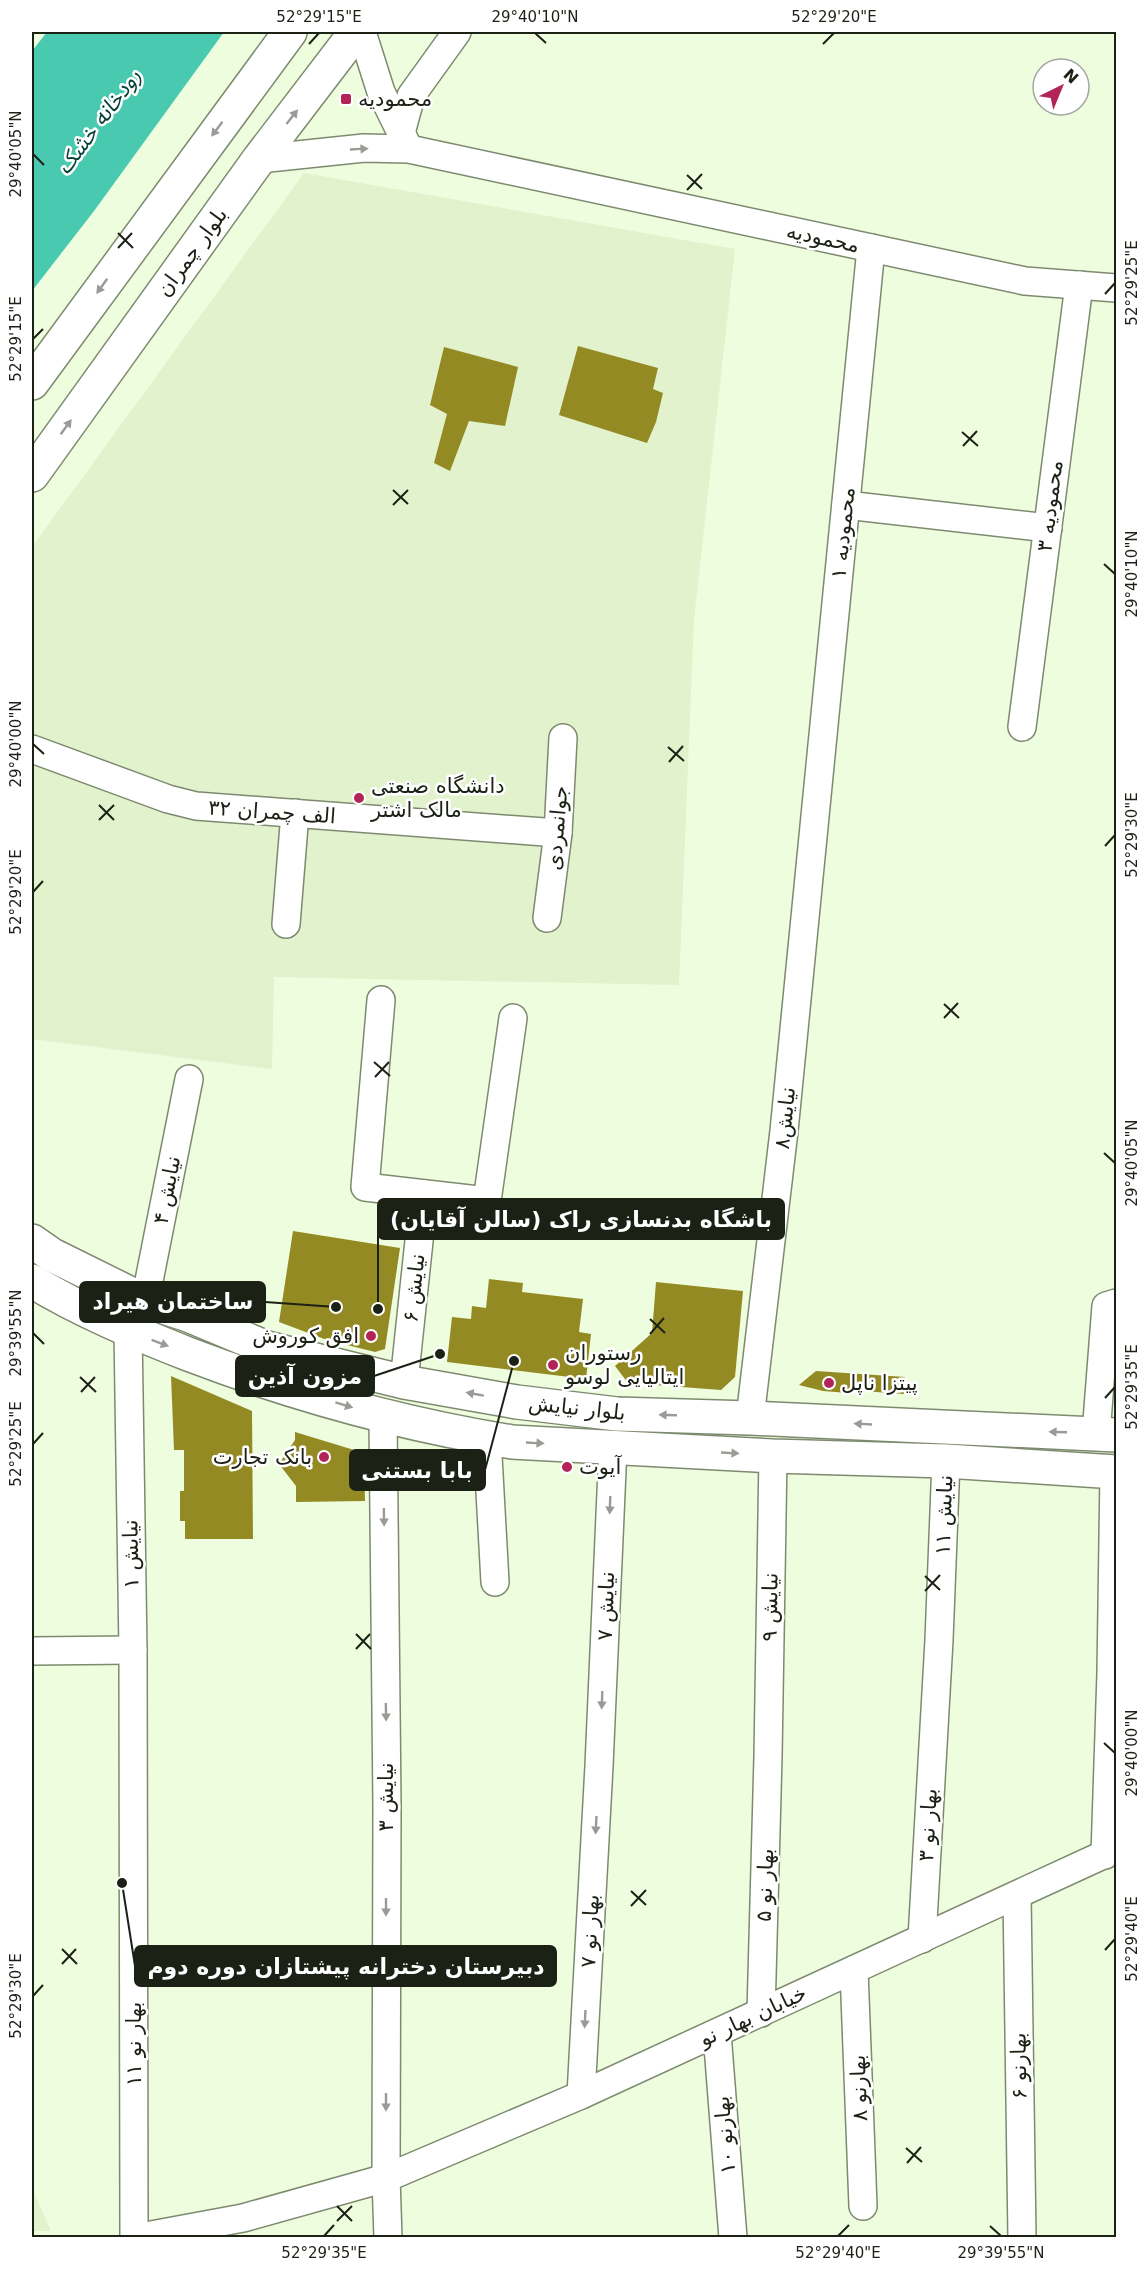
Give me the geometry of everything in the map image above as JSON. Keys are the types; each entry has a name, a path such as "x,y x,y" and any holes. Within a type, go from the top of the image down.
{"main road":[{"path":"32,382 290,32"},
{"name":"بلوار چمران","path":"32,475 259,159 356,32"},
{"name":"بلوار نیایش","path":"32,1241 52,1255 145,1301 188,1315 267,1348 404,1383 517,1402 617,1414 1106,1435"},
{"name":"بلوار نیایش","path":"32,1281 128,1330 256,1379 383,1417 487,1438 512,1442 773,1456 946,1461 1115,1472"}],"street":[{"path":"362,32 381,92 405,141"},
{"path":"405,141 411,96 458,32"},
{"name":"محمودیه","path":"259,159 363,148 405,141 1025,281 1116,288"},
{"name":"۱ محمودیه","path":"815,818 871,248"},
{"name":"۳ محمودیه","path":"1022,727 1079,285"},
{"path":"846,505 1048,528"},
{"name":"جوانمردی","path":"547,918 558,833 563,738"},
{"name":"۳۲ الف چمران","path":"32,749 196,806 558,833"},
{"path":"286,924 295,813"},
{"name":"نیایش۸","path":"750,1418 784,1131 815,818"},
{"path":"381,1000 365,1187 487,1201 513,1018"},
{"name":"نیایش ۴","path":"145,1301 189,1079"},
{"name":"نیایش ۶","path":"404,1383 424,1194"},
{"path":"1106,1435 1111,1305"},
{"name":"نیایش ۱","path":"128,1330 133,1778"},
{"name":"نیایش ۳","path":"383,1417 388,2238"},
{"path":"487,1438 495,1582"},
{"name":"نیایش ۷","path":"599,1766 613,1447"},
{"name":"نیایش ۹","path":"768,1757 773,1456"},
{"name":"نیایش ۱۱","path":"935,1712 946,1461"},
{"path":"1111,1852 1111,1673 1115,1472"},
{"path":"32,1651 133,1650"},
{"name":"۳ بهار نو","path":"922,1939 935,1712"},
{"name":"۵ بهار نو","path":"761,2013 768,1757"},
{"name":"۷ بهار نو","path":"581,2095 599,1766"},
{"name":"۱۱ بهار نو","path":"133,1778 135,2238"},
{"name":"خیابان بهار نو","path":"135,2238 243,2218 386,2178 581,2095 1111,1852"},
{"name":"۶ بهارنو","path":"1017,1895 1022,2238"},
{"name":"۸ بهارنو","path":"854,1970 863,2205"},
{"name":"۱۰ بهارنو","path":"717,2032 734,2238"}],"shaded area":[{"name":"دانشگاه صنعتی مالک اشتر","path":"304,173 735,249 694,619 679,985 274,977 272,1069 32,1039 32,547"},
{"path":"32,2188 51,2231 32,2231"}],"water":[{"name":"رودخانه خشک","path":"47,32 224,32 94,211 32,291 32,51"}],"building":[{"path":"578,346 658,368 653,389 663,393 656,422 647,443 559,415"},
{"path":"444,347 518,367 505,426 469,421 450,471 434,463 447,414 430,405"},
{"path":"293,1231 400,1248 385,1349 375,1352 327,1340 279,1322"},
{"path":"489,1279 523,1283 522,1292 583,1299 579,1332 591,1334 586,1379 447,1362 452,1317 471,1319 472,1306 486,1308"},
{"path":"656,1282 743,1291 735,1377 721,1390 628,1383 615,1366 652,1333"},
{"path":"816,1371 905,1377 904,1394 848,1390 848,1393 823,1391 799,1385"},
{"path":"171,1376 252,1411 253,1539 185,1539 185,1521 180,1521 180,1491 184,1491 184,1450 174,1450"},
{"path":"295,1432 364,1453 365,1501 296,1502 296,1486 279,1464 295,1440"}],"place":[{"name":"محمودیه","path":"346,99"},
{"name":"دانشگاه صنعتی مالک اشتر","path":"359,798"},
{"name":"ساختمان هیراد","path":"336,1307"},
{"name":"باشگاه بدنسازی راک (سالن آقایان)","path":"378,1309"},
{"name":"افق کوروش","path":"371,1336"},
{"name":"مزون آذین","path":"440,1354"},
{"name":"بابا بستنی","path":"514,1361"},
{"name":"رستوران ایتالیایی لوسو","path":"553,1365"},
{"name":"پیتزا ناپل","path":"829,1383"},
{"name":"بانک تجارت","path":"324,1457"},
{"name":"آیوت","path":"567,1467"},
{"name":"دبیرستان دخترانه پیشتازان دوره دوم","path":"122,1883"}]}
